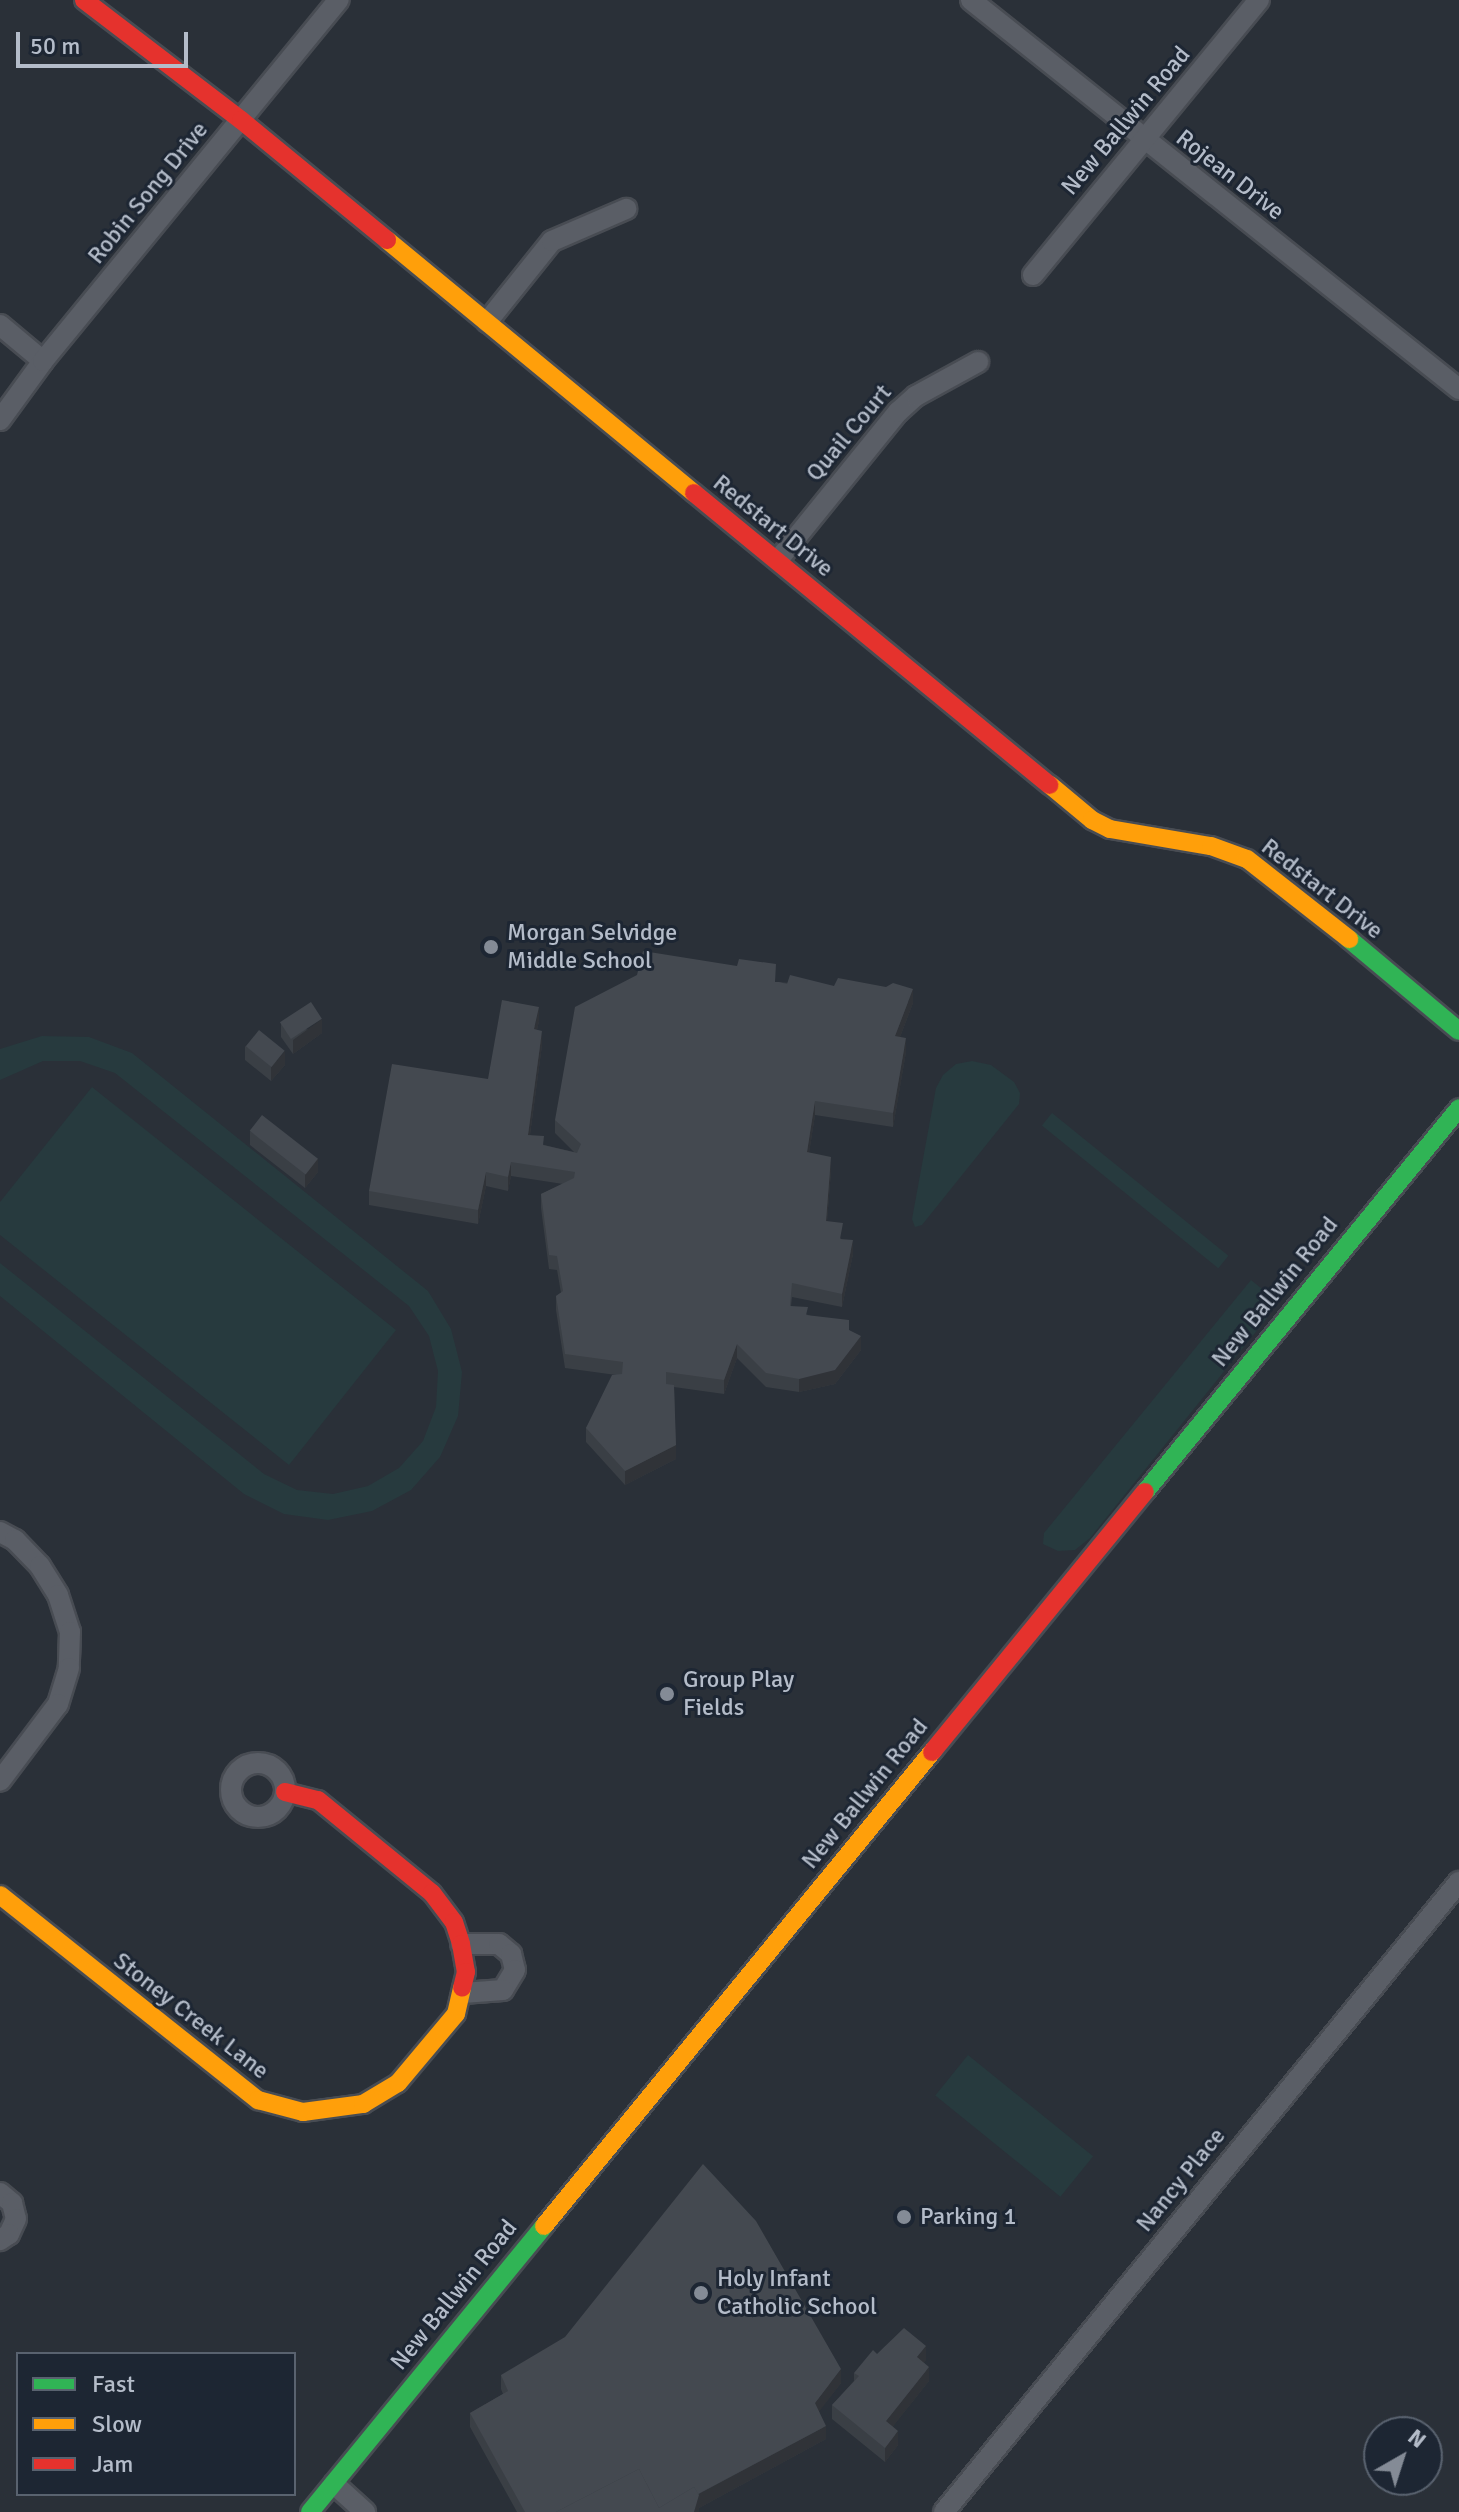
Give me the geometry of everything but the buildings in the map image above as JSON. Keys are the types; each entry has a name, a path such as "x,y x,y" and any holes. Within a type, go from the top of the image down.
{"street":[{"name":"Redstart Drive","path":"84,0 241,120 1092,820 1110,829 1211,846 1247,859 1285,886 1459,1031"},
{"name":"Robin Song Drive","path":"0,420 43,361 339,0"},
{"name":"Rojean Drive","path":"971,0 1459,389"},
{"name":"New Ballwin Road","path":"1033,275 1259,0"},
{"path":"487,322 552,241 626,209"},
{"path":"0,325 43,361"},
{"name":"Quail Court","path":"778,560 898,412 916,396 978,362"},
{"name":"New Ballwin Road","path":"310,2512 1459,1108"},
{"path":"0,1532 15,1540 40,1566 58,1595 70,1632 69,1668 58,1704 0,1781"},
{"name":"Stoney Creek Lane","path":"0,1895 234,2084 279,2108 323,2112 363,2104 382,2095 415,2067 456,2014 466,1972 461,1944 454,1922 432,1893 318,1800 285,1792"},
{"name":"Nancy Place","path":"944,2512 1459,1882"},
{"path":"461,1944 499,1944 511,1954 515,1970 503,1990 463,1993"},
{"path":"0,2193 12,2203 16,2219 9,2234 0,2240"},
{"path":"334,2484 365,2512"}],"green space":[{"path":"42,1036 89,1037 132,1053 428,1291 451,1329 462,1372 458,1416 440,1457 411,1490 372,1511 328,1520 284,1514 244,1494 0,1296 0,1263 264,1474 297,1490 333,1494 368,1486 399,1468 423,1441 436,1407 438,1371 429,1336 409,1306 115,1073 80,1061 43,1061 0,1080 0,1049"},
{"path":"972,1061 991,1065 1014,1082 1020,1093 1019,1104 922,1225 915,1227 912,1219 936,1088 943,1075 956,1064"},
{"path":"92,1087 396,1330 289,1465 0,1235 0,1202"},
{"path":"1052,1113 1228,1256 1218,1268 1042,1125"},
{"path":"1251,1280 1267,1293 1267,1318 1090,1538 1075,1550 1058,1551 1043,1544 1044,1533"},
{"path":"968,2055 1093,2156 1060,2197 935,2095"}],"traffic: fast":[{"path":"1349,939 1459,1031"},
{"path":"1145,1492 1459,1108"},
{"path":"310,2512 544,2226"}],"traffic: slow":[{"path":"387,240 694,493"},
{"path":"1050,785 1092,820 1110,829 1211,846 1247,859 1349,939"},
{"path":"544,2226 932,1752"},
{"path":"0,1895 258,2100 303,2112 363,2104 398,2083 456,2014 462,1988"}],"traffic: jam":[{"path":"84,0 241,120 387,240"},
{"path":"694,493 1050,785"},
{"path":"932,1752 1145,1492"},
{"path":"285,1792 318,1800 432,1893 454,1922 461,1944 466,1972 462,1988"}],"place":[{"name":"Morgan Selvidge Middle School","path":"491,947"},
{"name":"Group Play Fields","path":"667,1694"},
{"name":"Parking 1","path":"904,2217"},
{"name":"Holy Infant Catholic School","path":"701,2293"}]}
